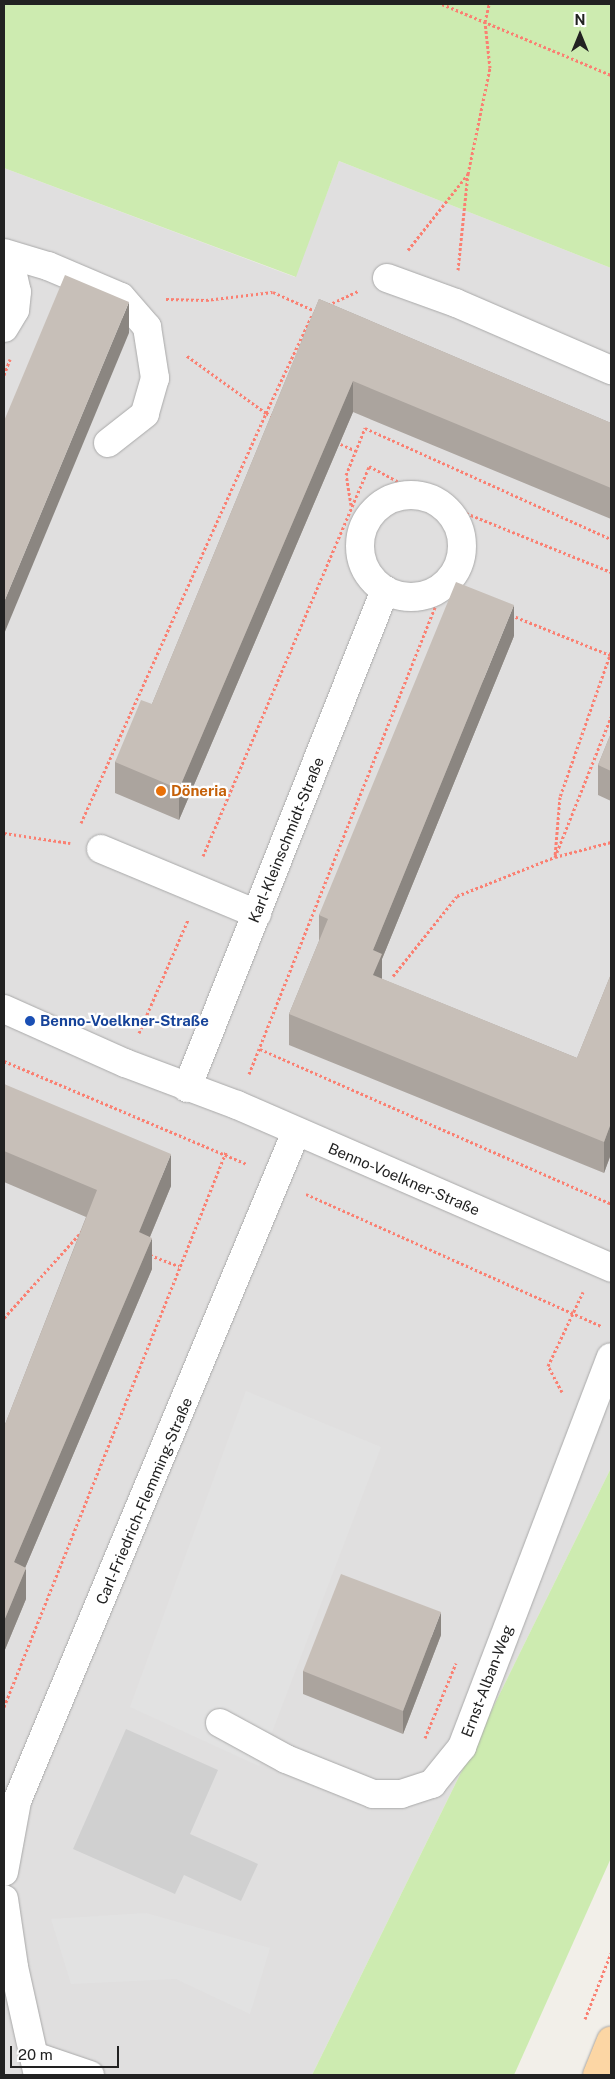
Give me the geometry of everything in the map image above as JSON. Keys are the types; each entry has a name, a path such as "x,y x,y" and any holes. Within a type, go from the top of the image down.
{"main road":[{"path":"597,2075 611,2041"}],"street":[{"path":"4,253 48,266 121,297 147,327 155,378 145,414 108,443"},
{"path":"4,260 13,275 17,292 15,310 4,328"},
{"path":"387,278 456,303 611,370"},
{"path":"412,495 443,505 461,530 461,562 452,591 414,598 385,590 372,580 363,565 360,549 362,532 369,517 380,505 395,497 412,495"},
{"name":"Karl-Kleinschmidt-Straße","path":"187,1088 385,590"},
{"path":"101,848 257,914"},
{"name":"Benno-Voelkner-Straße","path":"4,1010 187,1088 237,1105 604,1265"},
{"name":"Carl-Friedrich-Flemming-Straße","path":"4,1872 17,1801 296,1132"},
{"name":"Ernst-Alban-Weg","path":"220,1723 286,1759 373,1794 401,1794 432,1784 462,1747 611,1357"},
{"path":"4,1899 36,2066 90,2075"}],"path":[{"path":"442,4 611,75"},
{"path":"456,303 468,174 490,68 485,22 489,4"},
{"path":"80,826 266,413 314,311 387,278 468,174"},
{"path":"121,297 206,300 273,292 323,315"},
{"path":"147,327 266,413 275,417"},
{"path":"352,506 346,475 365,428 611,539"},
{"path":"334,442 356,451"},
{"path":"237,1105 452,591"},
{"path":"505,612 611,653 560,797 555,857"},
{"path":"555,857 611,717"},
{"path":"4,833 71,844 75,835"},
{"path":"394,976 457,896 555,857 611,842"},
{"path":"260,1049 611,1204"},
{"path":"4,1707 226,1152"},
{"path":"4,1318 81,1230 90,1233"},
{"path":"144,1253 179,1266"},
{"path":"566,1401 548,1366 604,1265"},
{"path":"420,1748 459,1657"},
{"path":"583,2023 611,1953"}],"shaded area":[{"path":"339,161 611,268 611,1468 312,2075 4,2075 4,168 295,277"},
{"path":"246,1391 381,1447 259,1766 130,1707"},
{"path":"126,1729 218,1770 190,1834 258,1864 241,1901 184,1875 175,1894 73,1849"},
{"path":"146,1913 270,1948 250,2014 176,1979 71,1984 51,1919"}],"green space":[{"path":"4,4 611,4 611,268 339,161 296,277 4,168"},
{"path":"611,1468 611,1858 514,2075 312,2075"}],"building":[{"path":"65,275 129,302 4,602 4,421"},
{"path":"319,299 611,423 611,488 353,381 179,789 115,762 141,700 152,704"},
{"path":"456,582 514,605 373,950 382,954 373,975 577,1058 611,974 611,1123 604,1142 289,1014 328,919 319,915"},
{"path":"611,733 611,771 598,765"},
{"path":"4,1084 171,1154 139,1232 152,1238 14,1562 26,1568 4,1621 4,1427 97,1190 4,1151"},
{"path":"341,1574 441,1612 403,1711 303,1671"}],"place":[{"name":"Döneria","path":"161,791"},
{"name":"Benno-Voelkner-Straße","path":"30,1021"}]}
